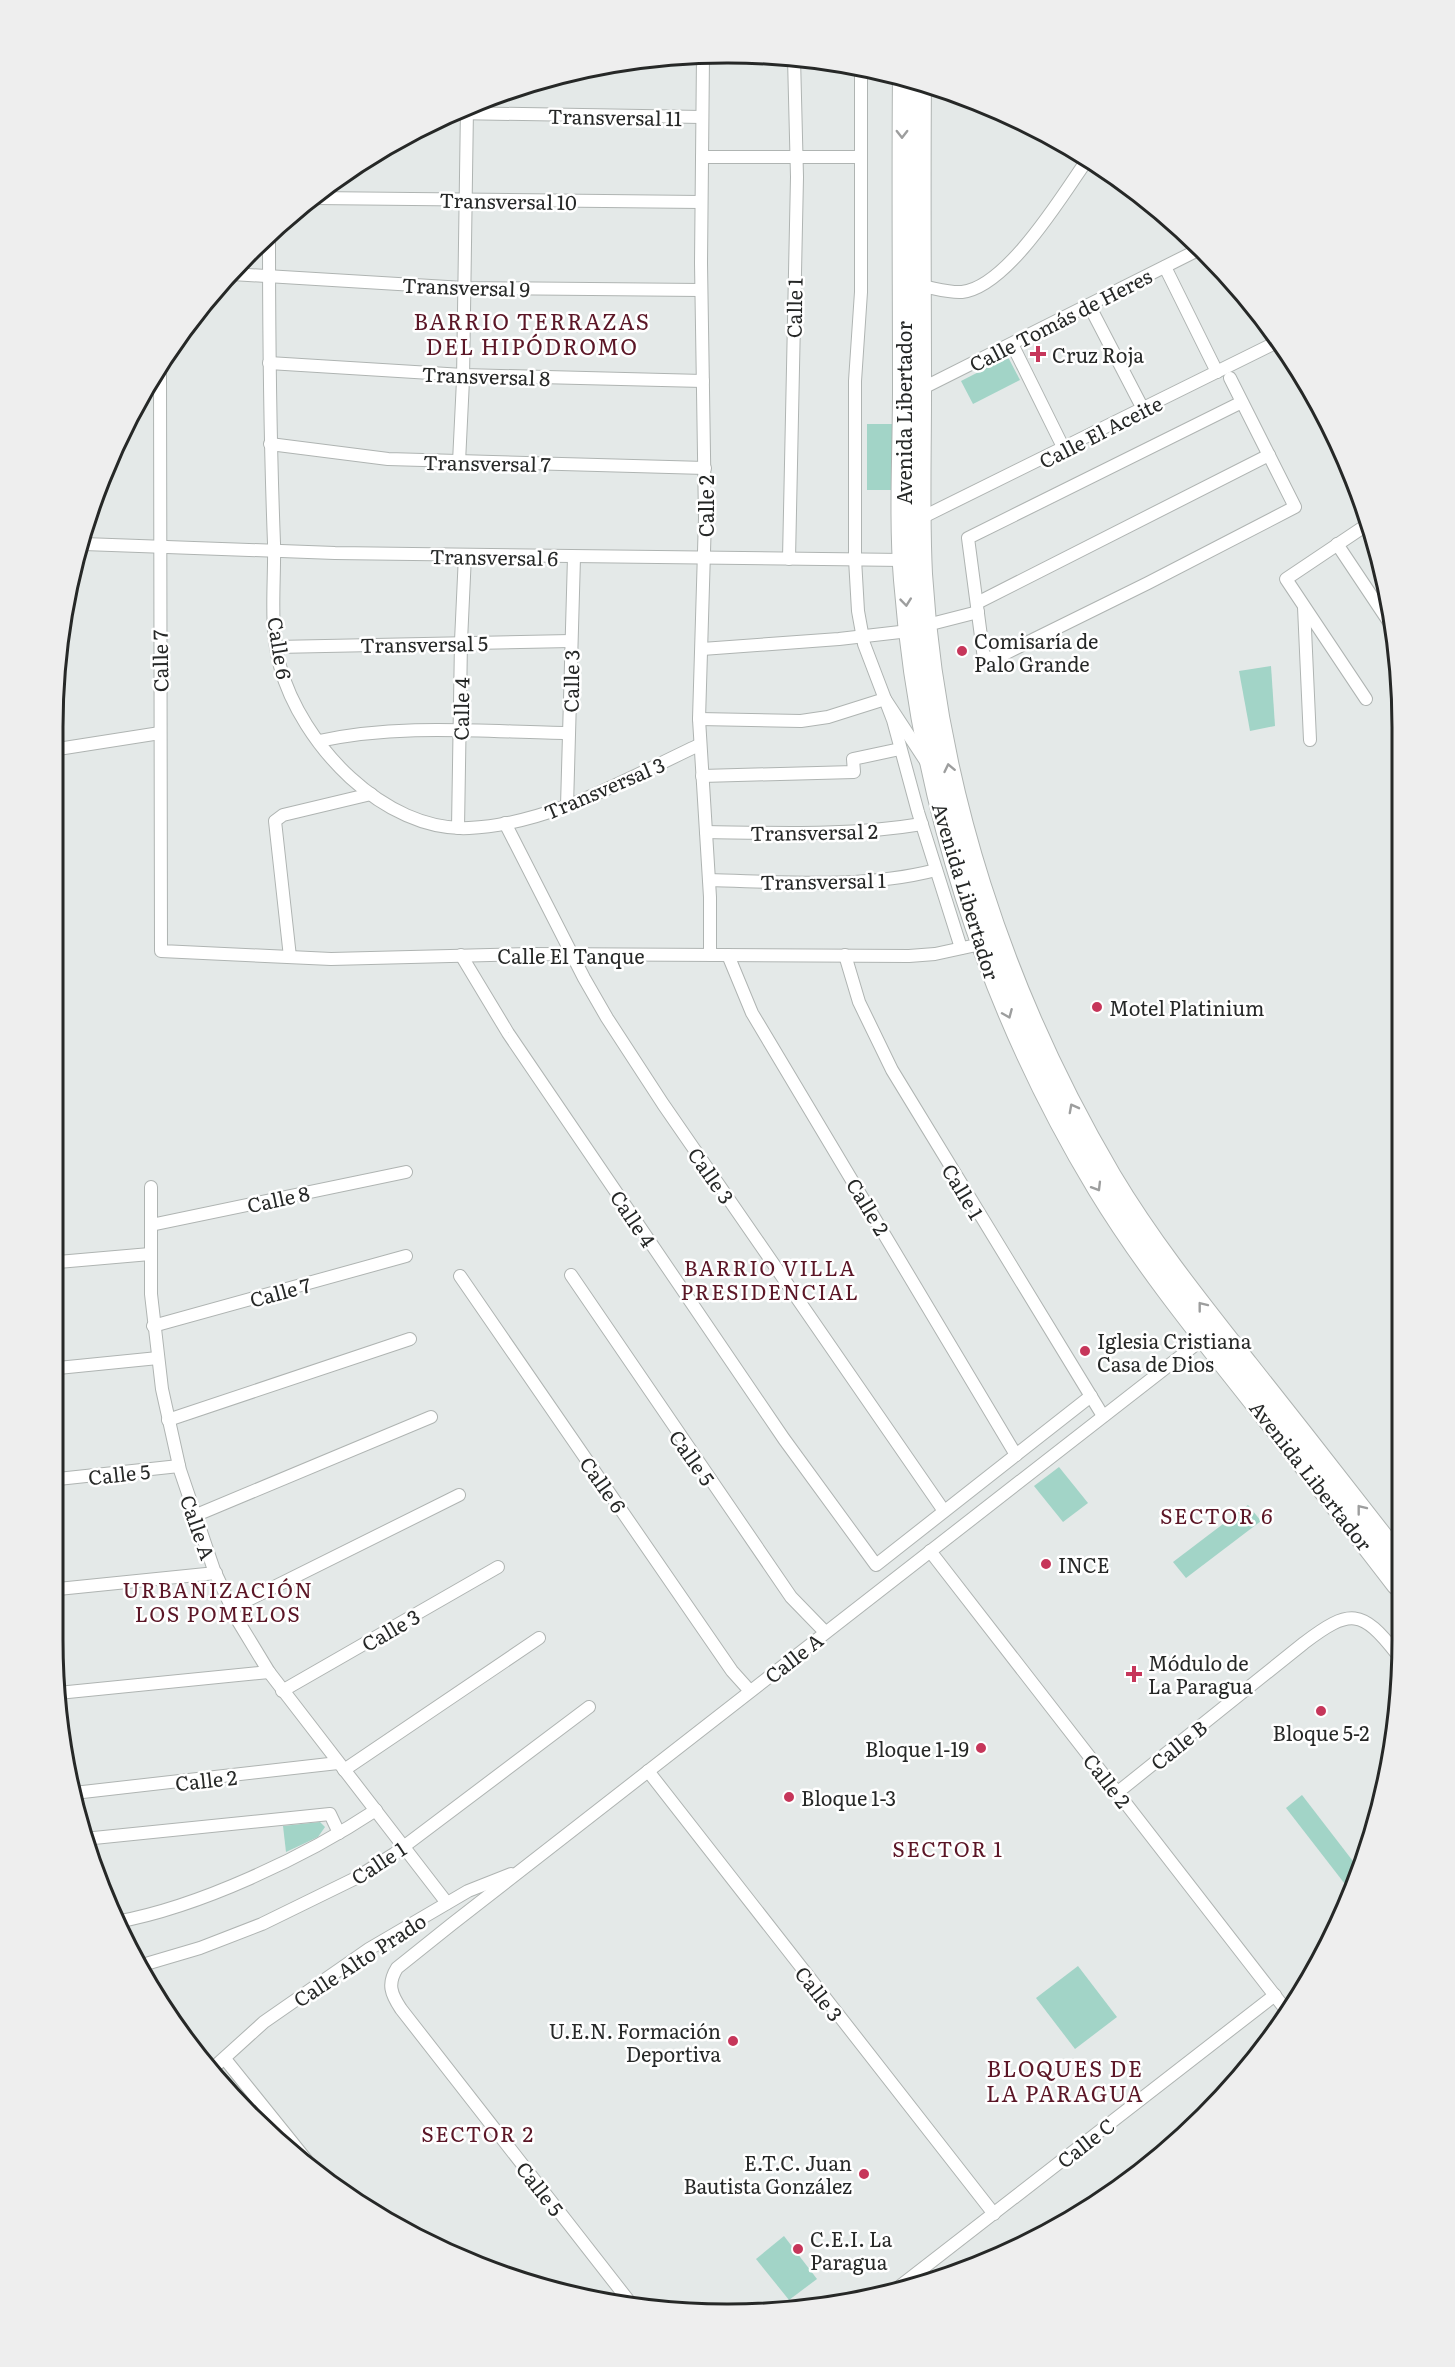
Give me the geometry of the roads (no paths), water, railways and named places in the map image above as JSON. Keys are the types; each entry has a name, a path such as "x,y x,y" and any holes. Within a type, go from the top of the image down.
{"main road":[{"name":"Avenida Libertador","path":"903,87 903,560 939,710 956,797 977,874 1017,989 1056,1075 1113,1178 1167,1260 1211,1333 1392,1578"},
{"name":"Avenida Libertador","path":"921,92 921,518 918,628 931,768 952,854 981,944 1019,1039 1080,1158 1140,1253 1211,1333 1392,1549"}],"street":[{"name":"Calle 2","path":"703,64 701,290 705,559 699,745 709,880 710,955"},
{"name":"Calle 1","path":"789,559 796,157 794,67"},
{"name":"Avenida Libertador","path":"861,77 861,266 855,381 855,559 863,637 885,699 961,948"},
{"name":"Transversal 11","path":"477,112 702,117"},
{"path":"459,462 463,375 465,200 463,119"},
{"path":"702,157 860,157"},
{"path":"921,286 959,292 993,279 1010,265 1083,166"},
{"name":"Transversal 10","path":"326,198 701,202"},
{"name":"Calle 6","path":"269,247 270,444 276,647 285,682 320,741 341,767 370,794"},
{"name":"Calle Tomás de Heres","path":"921,389 1192,253"},
{"path":"1165,267 1217,372"},
{"name":"Transversal 9","path":"242,275 464,288 701,290"},
{"path":"1089,305 1143,409"},
{"path":"1011,344 1064,449"},
{"name":"Calle El Aceite","path":"921,518 1271,345"},
{"name":"Transversal 8","path":"269,363 463,375 703,381"},
{"path":"1230,378 1295,507 1148,583 993,658 984,659 968,538 1242,402"},
{"name":"Calle 7","path":"160,382 161,951"},
{"name":"Transversal 7","path":"270,444 388,459 705,468"},
{"path":"702,648 863,637 918,628 977,608 1269,455"},
{"path":"1361,528 1286,579 1366,699"},
{"name":"Transversal 6","path":"89,544 465,555 903,560"},
{"path":"1337,544 1381,610"},
{"name":"Calle 4","path":"459,828 461,641 465,555"},
{"name":"Calle 3","path":"567,806 574,557"},
{"path":"1304,606 1310,740"},
{"name":"Transversal 5","path":"276,647 571,640"},
{"path":"699,719 801,722 828,717 885,699 931,768"},
{"path":"320,741 371,731 569,733"},
{"path":"63,748 160,733"},
{"name":"Transversal 3","path":"370,794 412,820 429,825 459,828 505,823 567,806 699,745"},
{"path":"702,776 854,772 852,759 900,749"},
{"path":"290,957 275,821 283,816 370,794"},
{"name":"Calle 3","path":"505,823 594,996 663,1104 944,1511"},
{"name":"Transversal 2","path":"706,832 806,833 892,829 922,824"},
{"name":"Transversal 1","path":"709,880 838,884 894,880 936,870"},
{"name":"Calle El Tanque","path":"161,951 331,959 572,954 909,956 981,944"},
{"name":"Calle 4","path":"461,955 514,1042 784,1439 876,1565 907,1540"},
{"name":"Calle 2","path":"728,955 752,1013 1016,1455"},
{"name":"Calle 1","path":"845,955 859,1002 892,1070 1103,1416"},
{"name":"Calle 8","path":"151,1225 406,1172"},
{"name":"Calle A","path":"151,1187 150,1254 153,1326 168,1420 194,1516 216,1573 232,1608 282,1691 447,1903"},
{"path":"63,1262 150,1254"},
{"name":"Calle 7","path":"153,1326 406,1256"},
{"name":"Calle 5","path":"571,1275 791,1597 825,1632"},
{"name":"Calle 6","path":"459,1276 732,1671 750,1691"},
{"name":"Calle A","path":"390,1983 398,1968 520,1871 1211,1333"},
{"path":"168,1420 410,1339"},
{"path":"63,1368 158,1358"},
{"path":"907,1540 1091,1396"},
{"path":"194,1516 431,1418"},
{"name":"Calle 5","path":"63,1478 179,1466"},
{"path":"972,1490 986,1508"},
{"path":"232,1608 459,1495"},
{"name":"Calle 2","path":"907,1540 925,1555 1118,1792 1283,2005"},
{"name":"Calle 3","path":"282,1691 498,1567"},
{"path":"63,1588 216,1573"},
{"name":"Calle B","path":"1118,1792 1324,1628 1342,1620 1357,1618 1374,1627 1392,1648"},
{"name":"Calle 2","path":"82,1793 341,1766 539,1638"},
{"path":"65,1692 269,1672"},
{"name":"Calle 1","path":"148,1964 200,1948 293,1910 356,1878 404,1847 589,1707"},
{"name":"Calle 3","path":"648,1771 994,2214"},
{"path":"126,1920 195,1899 253,1875 339,1833 376,1810"},
{"path":"94,1838 330,1814 339,1833"},
{"name":"Calle Alto Prado","path":"217,2065 264,2022 325,1978 447,1903 488,1882 520,1871"},
{"name":"Calle 5","path":"390,1983 391,1990 401,2009 624,2295"},
{"name":"Calle C","path":"913,2277 1275,1995"},
{"path":"225,2059 290,2140"}],"place":[{"name":"Cruz Roja","path":"1038,354"},
{"name":"Comisaría de Palo Grande","path":"962,651"},
{"name":"Motel Platinium","path":"1097,1007"},
{"name":"Iglesia Cristiana Casa de Dios","path":"1085,1351"},
{"name":"INCE","path":"1046,1564"},
{"name":"Módulo de La Paragua","path":"1134,1674"},
{"name":"Bloque 5-2","path":"1321,1711"},
{"name":"Bloque 1-19","path":"981,1748"},
{"name":"Bloque 1-3","path":"789,1797"},
{"name":"U.E.N. Formación Deportiva","path":"733,2041"},
{"name":"E.T.C. Juan Bautista González","path":"864,2174"},
{"name":"C.E.I. La Paragua","path":"798,2249"}],"district":[{"name":"BARRIO TERRAZAS DEL HIPÓDROMO","path":"532,332"},
{"name":"BARRIO VILLA PRESIDENCIAL","path":"770,1278"},
{"name":"SECTOR 6","path":"1217,1514"},
{"name":"URBANIZACIÓN LOS POMELOS","path":"218,1600"},
{"name":"SECTOR 1","path":"948,1847"},
{"name":"BLOQUES DE LA PARAGUA","path":"1065,2080"},
{"name":"SECTOR 2","path":"478,2132"}]}
